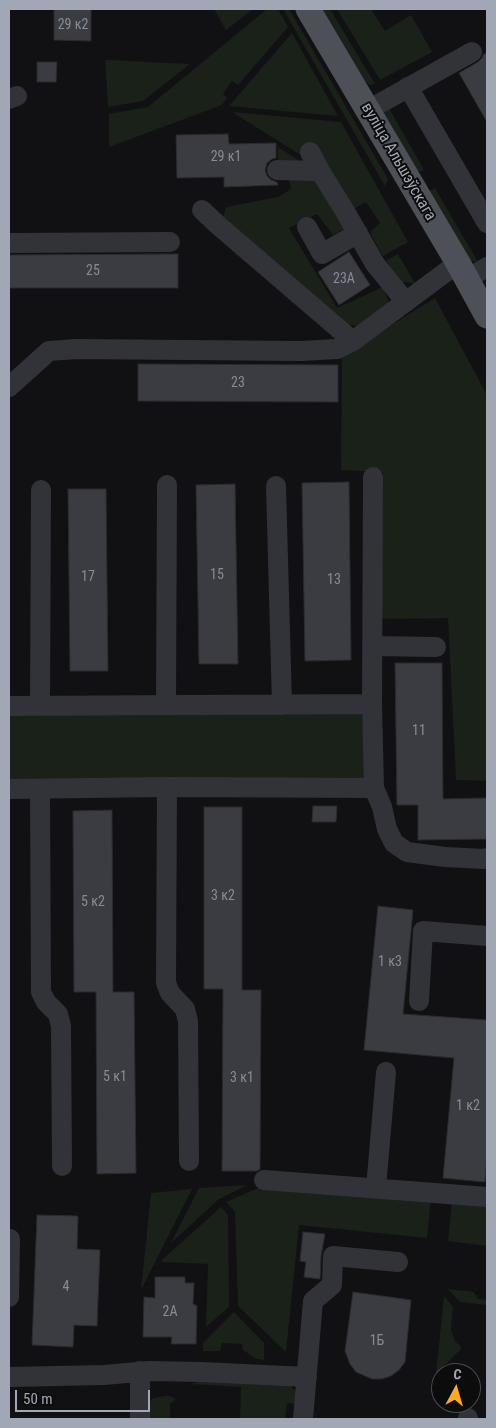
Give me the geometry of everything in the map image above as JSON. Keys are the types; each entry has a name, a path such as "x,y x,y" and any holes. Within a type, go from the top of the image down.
{"main road":[{"name":"вуліца Альшэўскага","path":"308,9 368,110 471,270 487,316"}],"street":[{"path":"368,110 472,52"},
{"path":"408,87 487,224"},
{"path":"310,152 375,264 406,302"},
{"path":"277,170 320,171"},
{"path":"202,210 226,233 353,341"},
{"path":"307,227 322,254 358,233"},
{"path":"9,243 170,242"},
{"path":"9,387 49,351 76,349 309,351 338,349 353,341 406,302 471,270"},
{"path":"373,477 372,704 374,788 382,807 387,830 394,843 407,852 446,857 487,858"},
{"path":"166,705 167,484"},
{"path":"276,486 282,704"},
{"path":"40,706 41,490"},
{"path":"372,646 436,646"},
{"path":"9,706 372,704"},
{"path":"9,789 167,787 374,788"},
{"path":"167,787 166,983 170,993 185,1009 188,1021 189,1161"},
{"path":"40,789 41,992 46,1002 58,1014 61,1026 62,1166"},
{"path":"419,1001 423,931 487,936"},
{"path":"376,1188 386,1072"},
{"path":"264,1180 487,1196"},
{"path":"9,1297 10,1239"},
{"path":"303,1419 313,1301 332,1285 333,1256 398,1262"},
{"path":"9,1377 104,1375 140,1371 307,1377"},
{"path":"140,1371 140,1419"}],"shaded area":[{"path":"214,9 253,9 226,30"},
{"path":"267,9 278,9 288,27 238,85 232,81 223,94 227,98 222,105 109,147 109,114 148,107"},
{"path":"283,9 289,9 388,179 385,186"},
{"path":"322,9 330,9 375,84 370,85 365,81"},
{"path":"337,9 371,9 385,31 411,15 432,52 380,80"},
{"path":"292,33 338,116 229,106"},
{"path":"105,60 190,64 143,101 108,107"},
{"path":"386,103 424,170 416,173 382,116"},
{"path":"232,112 341,122 408,242 383,256 371,235 371,231 380,223 366,202 352,210 313,142 302,147 307,159"},
{"path":"278,147 306,165 278,165"},
{"path":"288,176 317,179 346,228 333,235 317,214 289,228 337,308 383,287 390,306 362,327 341,323 223,218 226,207 278,197 291,189"},
{"path":"435,188 478,262 466,261 427,192"},
{"path":"398,254 415,283 402,282 396,278 386,260"},
{"path":"435,298 487,395 487,781 456,780 448,618 380,619 383,472 341,470 342,356"},
{"path":"362,708 366,780 9,783 9,711"},
{"path":"247,1185 219,1199 171,1243 199,1188"},
{"path":"265,1185 431,1197 427,1238 299,1225 286,1352 238,1306 235,1212 226,1202"},
{"path":"192,1189 141,1290 151,1193"},
{"path":"452,1201 487,1202 487,1246 448,1241"},
{"path":"221,1207 228,1215 229,1307 206,1327 208,1264 161,1262"},
{"path":"448,1289 474,1292 478,1299 487,1300 487,1305 460,1302"},
{"path":"444,1296 453,1307 451,1330 455,1341 462,1348 447,1363 437,1363"},
{"path":"234,1312 264,1343 264,1360 256,1359 243,1350 242,1344 222,1343 220,1351 203,1351 203,1343"},
{"path":"208,1378 288,1384 298,1393 297,1399 294,1404 287,1403 285,1419 240,1419 241,1387 191,1384"},
{"path":"164,1396 176,1399 170,1404 170,1419 150,1419 149,1402 154,1398"}],"building":[{"path":"54,9 91,9 91,41 54,40"},
{"path":"487,52 487,122 459,73 478,62"},
{"path":"37,62 57,62 56,82 37,82"},
{"path":"228,134 229,144 276,143 276,158 267,163 265,170 267,176 277,182 278,185 224,187 224,177 177,178 176,135"},
{"path":"349,252 370,285 339,305 318,272"},
{"path":"178,254 178,288 9,288 9,255"},
{"path":"138,364 338,365 338,402 138,401"},
{"path":"349,482 351,660 305,661 302,483"},
{"path":"235,484 238,664 199,664 196,485"},
{"path":"68,489 106,489 108,671 70,671"},
{"path":"395,663 442,663 443,799 487,798 487,839 418,840 418,805 397,805"},
{"path":"313,806 337,806 336,822 312,822"},
{"path":"204,807 242,807 242,990 261,990 260,1169 257,1171 222,1171 223,989 204,989"},
{"path":"112,810 113,992 134,992 136,1173 97,1174 96,992 74,992 73,811"},
{"path":"378,906 413,910 403,1014 487,1020 487,1154 485,1182 443,1178 454,1058 364,1050"},
{"path":"37,1215 78,1216 77,1249 100,1250 97,1326 74,1325 73,1347 32,1345"},
{"path":"303,1232 325,1234 321,1256 320,1279 304,1277 306,1262 300,1261"},
{"path":"155,1277 185,1277 185,1283 194,1283 193,1304 197,1306 196,1344 171,1344 172,1337 143,1337 144,1297 155,1298"},
{"path":"353,1292 411,1300 405,1362 391,1376 382,1379 372,1379 356,1372 350,1364 345,1351"}]}
